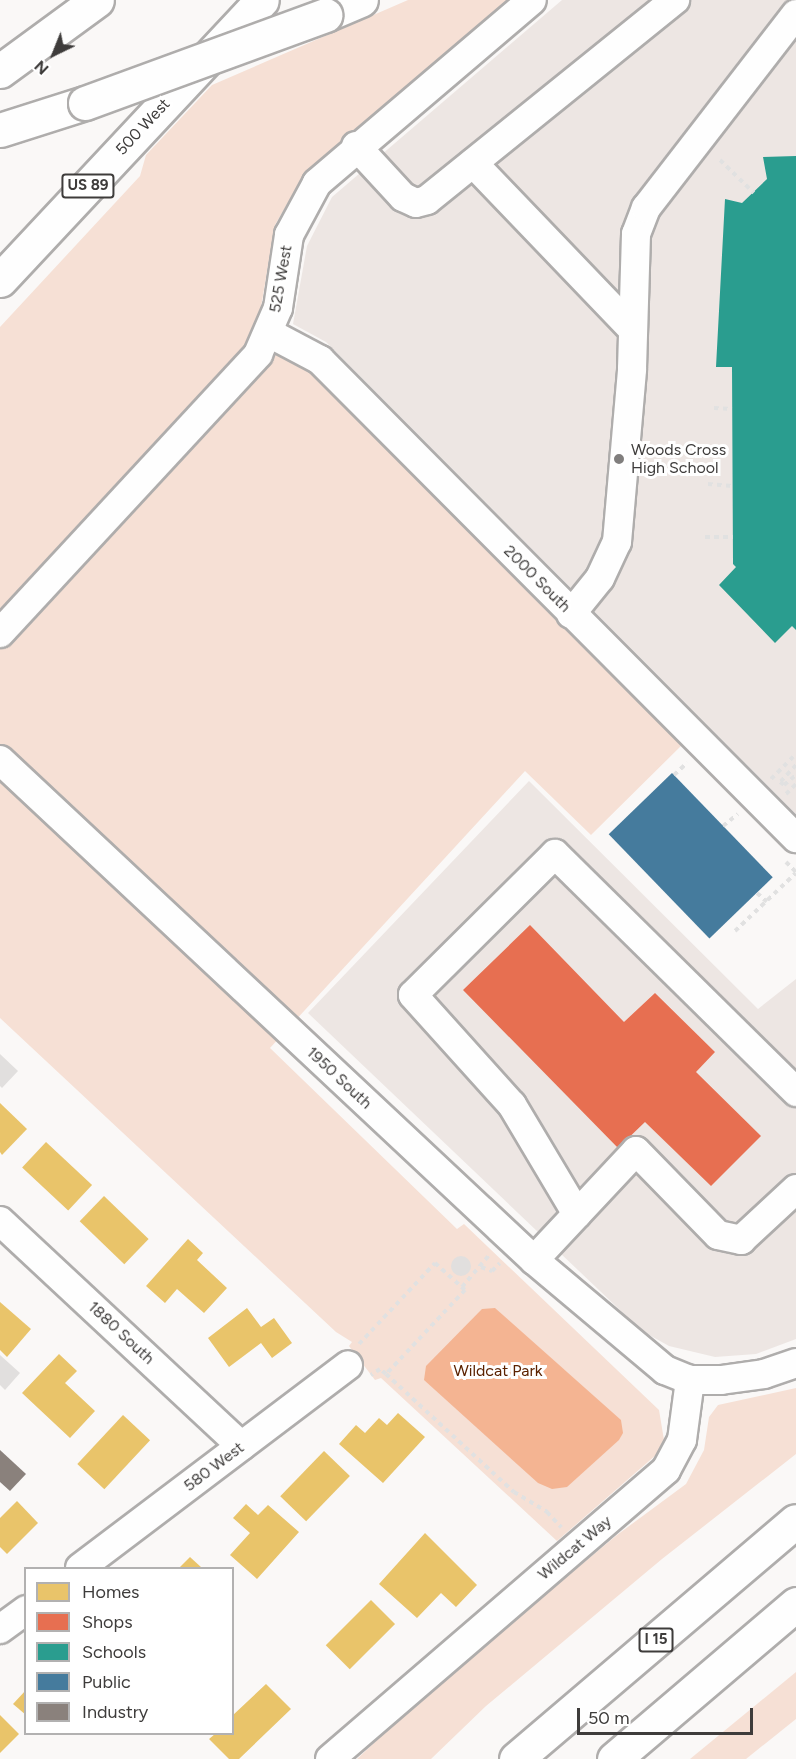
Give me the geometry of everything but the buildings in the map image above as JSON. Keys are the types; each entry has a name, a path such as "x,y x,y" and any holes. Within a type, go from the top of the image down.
{"main road":[{"path":"0,71 97,0"},
{"name":"500 West","path":"0,280 262,0"},
{"path":"0,130 85,103 361,0"},
{"name":"I 15","path":"516,1759 796,1521"},
{"path":"614,1759 796,1604"}],"street":[{"name":"525 West","path":"0,633 234,383 269,333 278,308 294,221 317,183 356,146 532,0"},
{"path":"356,146 403,197 416,203 427,200 675,0"},
{"path":"571,614 600,578 617,542 622,512 633,330 636,234 646,208 796,14"},
{"path":"473,163 633,330"},
{"name":"2000 South","path":"269,333 321,360 796,838"},
{"name":"1950 South","path":"0,760 534,1260 665,1370 690,1380"},
{"path":"577,1214 512,1105 413,995 555,854 796,1092"},
{"path":"534,1260 636,1151 718,1235 741,1240 796,1189"},
{"name":"1880 South","path":"0,1221 241,1446"},
{"path":"690,1380 741,1378 796,1363"},
{"name":"580 West","path":"83,1567 241,1446 357,1364"},
{"name":"Wildcat Way","path":"330,1759 666,1470 682,1440 690,1380"},
{"path":"0,1629 24,1611"}],"path":[{"path":"720,160 754,193"},
{"path":"714,408 732,409"},
{"path":"708,484 732,486"},
{"path":"705,537 733,537"},
{"path":"769,781 796,754"},
{"path":"796,765 780,782 784,785 796,775"},
{"path":"783,796 796,784"},
{"path":"723,826 737,813"},
{"path":"735,931 796,873"},
{"path":"758,893 767,902"},
{"path":"462,1287 492,1252"},
{"path":"481,1267 492,1271 502,1262"},
{"path":"386,1374 465,1290 435,1263 357,1364 380,1369 514,1492 547,1512 562,1527"}],"shaded area":[{"name":"Woods Cross High School","path":"562,0 796,0 796,814 326,342 293,324 307,246 332,197"},
{"path":"529,781 758,1009 796,979 796,1339 756,1354 715,1357 669,1346 642,1331 308,1013"},
{"path":"495,1308 621,1420 623,1433 619,1440 567,1487 552,1489 538,1483 424,1380 426,1366 482,1309"}],"green space":[{"name":"Wildcat Park","path":"408,0 508,0 305,173 275,225 260,313 295,358 683,744 591,835 525,771 270,1048 457,1229 464,1224 659,1410 664,1440 656,1455 557,1541 381,1378 375,1380 349,1346 352,1342 336,1332 0,1018 0,327 140,176 146,155 212,85"},
{"path":"796,1388 796,1454 662,1559 486,1706 431,1759 357,1759 428,1692 617,1535 686,1484 704,1450 709,1417 718,1405"},
{"path":"796,1672 796,1719 746,1759 690,1759"}],"place":[{"name":"Woods Cross High School","path":"619,459"}]}
